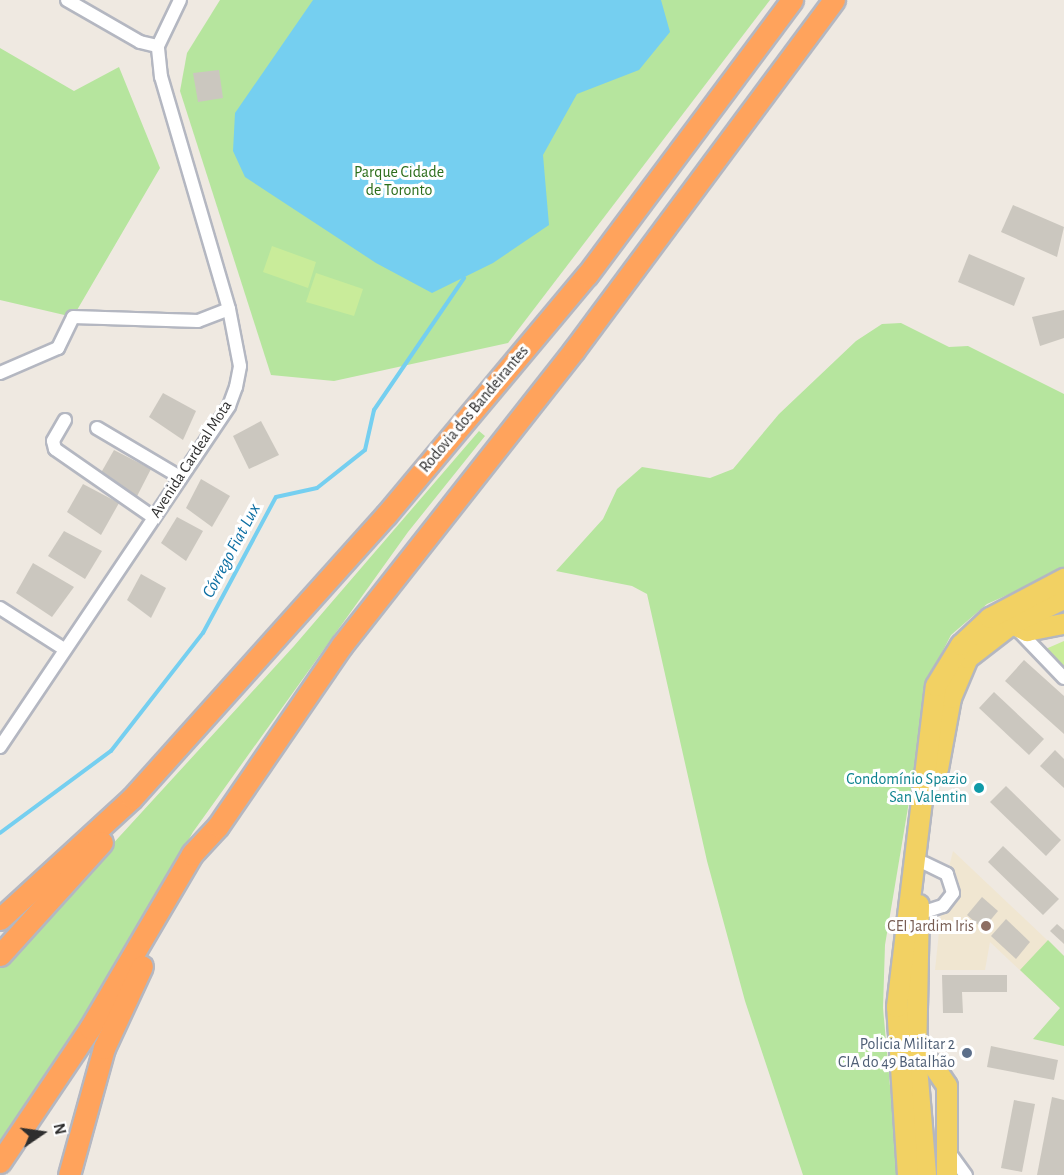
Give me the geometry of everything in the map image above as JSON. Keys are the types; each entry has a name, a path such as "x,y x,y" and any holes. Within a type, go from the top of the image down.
{"highway":[{"name":"Rodovia dos Bandeirantes","path":"132,798 386,515 587,275 792,0"},
{"path":"69,1175 83,1115 124,1002 218,826 342,645 574,350 834,0"},
{"path":"1,918 132,798"},
{"path":"0,955 113,830 132,798"},
{"path":"0,1162 84,1037 192,854 218,826"}],"main road":[{"path":"926,1175 897,1007 902,939 936,686 961,645 1064,579"},
{"path":"910,1169 910,1088 916,1054 918,914 944,728 959,674 984,642 1011,614 1064,599"},
{"path":"1011,614 1027,631 1064,624"},
{"path":"916,1054 943,1076 947,1099 947,1175"},
{"path":"910,1088 947,1099"}],"street":[{"path":"67,0 140,42 158,46 180,0"},
{"name":"Avenida Cardeal Mota","path":"0,747 180,477 236,387 240,366 229,309 175,130 158,46"},
{"path":"0,374 57,348 73,317 198,321 229,309"},
{"path":"65,420 53,441 55,449 153,517"},
{"path":"97,428 180,477"},
{"path":"1,612 64,649"},
{"path":"1011,614 1064,678"},
{"path":"918,914 943,906 953,893 946,874 924,863"},
{"path":"946,1147 966,1175"}],"shaded area":[{"name":"CEI Jardim Iris","path":"953,851 1064,956 1060,1008 990,942 985,970 935,970 941,913 959,891 949,867"}],"green space":[{"name":"Parque Cidade de Toronto","path":"220,0 770,0 508,343 334,381 271,375 180,91 187,53"},
{"path":"0,48 74,91 119,67 160,168 73,317 0,300"},
{"path":"272,246 316,262 308,288 263,272"},
{"path":"316,273 363,289 354,316 306,302"},
{"path":"901,323 949,347 968,346 1064,394 1064,570 987,604 951,635 930,676 885,945 883,1008 898,1175 803,1175 745,1001 707,861 647,594 632,586 556,571 603,519 617,489 642,467 710,478 733,469 779,414 856,341 882,324"},
{"path":"479,431 485,436 408,532 193,832 76,1038 0,1146 0,967 294,646"},
{"path":"1064,641 1064,671 1041,651"},
{"path":"1048,940 1064,956 1064,1046 1033,1039 1060,1008 1020,970"}],"water":[{"path":"313,0 661,0 670,32 639,70 577,94 543,155 549,225 493,263 432,293 376,263 245,177 233,151 235,113"}],"building":[{"path":"219,70 223,98 198,102 193,73"},
{"path":"1013,205 1064,227 1057,257 1001,232"},
{"path":"969,254 1025,278 1014,306 958,282"},
{"path":"1064,310 1064,338 1040,346 1032,317"},
{"path":"163,393 196,411 183,440 149,417"},
{"path":"261,421 279,455 249,469 233,436"},
{"path":"114,450 151,469 134,502 98,478"},
{"path":"201,479 230,496 212,527 186,508"},
{"path":"83,484 119,503 101,535 67,512"},
{"path":"177,517 203,531 186,561 161,543"},
{"path":"64,531 102,551 85,579 48,556"},
{"path":"33,563 74,587 52,617 16,593"},
{"path":"141,574 166,588 151,618 127,600"},
{"path":"1024,660 1064,696 1064,734 1005,681"},
{"path":"994,692 1044,739 1029,755 979,708"},
{"path":"1055,750 1064,759 1064,788 1040,766"},
{"name":"Condomínio Spazio San Valentin","path":"976,780 985,782 981,796 973,794"},
{"path":"1006,786 1061,840 1046,856 990,802"},
{"path":"1003,846 1059,899 1043,915 988,862"},
{"path":"982,897 998,911 983,929 967,915"},
{"path":"1006,919 1030,942 1016,959 991,936"},
{"path":"1057,924 1064,930 1064,944 1050,931"},
{"path":"942,975 1007,975 1007,992 962,992 963,1013 943,1013"},
{"path":"991,1046 1058,1060 1054,1080 987,1067"},
{"path":"1052,1097 1064,1100 1064,1175 1037,1175"},
{"path":"1014,1100 1035,1104 1022,1172 1001,1168"}],"waterway":[{"name":"Córrego Fiat Lux","path":"0,833 111,751 203,633 276,497 317,488 365,450 374,410 464,278"}],"place":[{"name":"Condomínio Spazio San Valentin","path":"979,788"},
{"name":"CEI Jardim Iris","path":"986,926"},
{"name":"Policia Militar 2 CIA do 49 Batalhão","path":"967,1053"}]}
